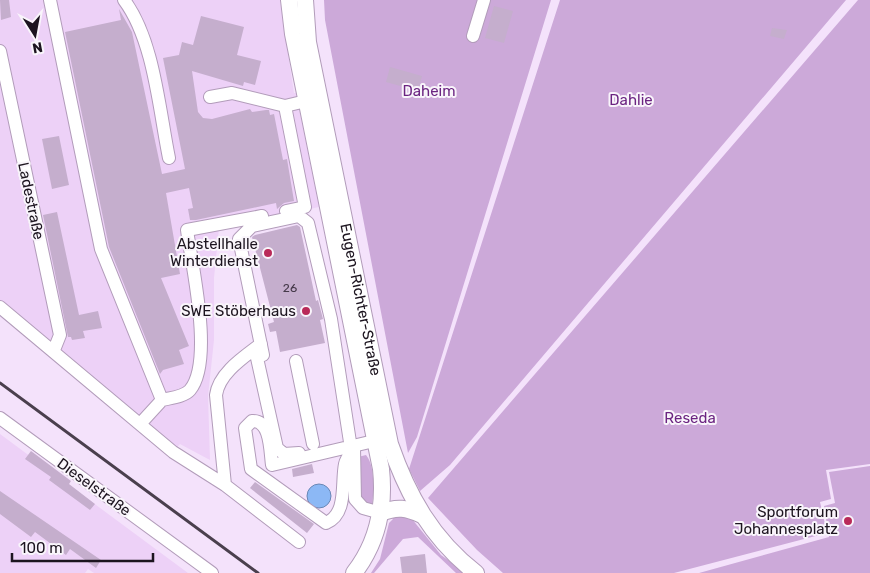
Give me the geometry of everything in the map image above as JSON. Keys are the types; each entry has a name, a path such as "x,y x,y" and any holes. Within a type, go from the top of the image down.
{"main road":[{"name":"Eugen-Richter-Straße","path":"289,0 292,34 383,492 381,514 374,540 354,573"},
{"name":"Eugen-Richter-Straße","path":"305,0 308,42 382,413 400,474 422,515 445,545 476,573"},
{"path":"381,514 391,509 404,508 422,515"}],"street":[{"path":"50,0 101,249 162,400"},
{"path":"124,0 135,14 144,36 169,158"},
{"path":"473,36 484,0"},
{"name":"Ladestraße","path":"0,51 60,335 54,350"},
{"path":"210,97 232,93 285,106 306,101"},
{"path":"140,424 162,400 184,395 190,390 196,377 203,342 187,230 305,207 285,106"},
{"path":"374,441 352,445 291,454 284,454 279,450 240,239 252,226 299,216 308,223 331,319 352,445 355,499 363,508 381,514"},
{"path":"0,307 54,350 173,452 225,485 298,542"},
{"path":"225,485 216,395 217,387 226,374 260,349"},
{"path":"296,361 313,444"},
{"name":"Dieselstraße","path":"0,418 212,573"},
{"path":"256,421 262,423 266,430 272,465 352,445 346,462 339,511 331,521 326,523 252,469 244,432 249,422 256,421"}],"shaded area":[{"path":"0,0 280,0 294,93 296,93 319,207 219,228 214,278 214,340 208,396 210,460 180,444 171,454 0,314"},
{"path":"0,434 188,573 94,573 88,569 85,573 0,573"}],"green space":[{"name":"Daheim","path":"324,0 551,0 417,437 408,453 325,20"},
{"name":"Dahlie","path":"560,0 846,0 450,465 420,491 409,469"},
{"name":"Reseda","path":"858,0 870,0 870,464 826,470 831,499 820,502 827,533 674,573 503,573 477,550 428,498"},
{"path":"366,455 372,472 372,505 364,503 359,498 358,457"},
{"name":"Sportforum Johannesplatz","path":"870,466 870,573 699,573 829,537 824,506 835,503 829,472"},
{"path":"395,514 412,519 441,555 466,573 456,573 418,537 403,539 374,573 371,573 380,559 389,523 393,519 391,516"}],"water":[{"path":"319,484 324,485 330,491 330,501 324,507 319,508 314,507 308,501 307,496 308,491 314,485"}],"building":[{"path":"0,0 9,0 11,17 1,20"},
{"path":"494,6 513,11 504,43 485,38"},
{"path":"119,9 132,32 162,174 185,169 163,58 179,55 182,42 193,45 201,16 244,27 237,55 261,61 255,85 244,82 243,86 192,71 198,112 203,118 212,119 250,109 252,112 269,110 270,115 274,114 283,160 287,159 294,201 284,203 277,209 276,203 190,220 188,209 193,208 189,188 166,193 180,274 161,278 189,346 179,350 184,364 163,370 160,374 109,247 65,32 121,20"},
{"path":"772,28 787,30 784,39 770,36"},
{"path":"390,67 422,76 418,91 386,82"},
{"path":"59,136 69,185 52,189 42,139"},
{"path":"57,212 79,315 98,311 102,328 83,331 85,338 72,340 71,337 68,337 43,215"},
{"path":"297,225 300,227 316,301 318,300 323,319 320,320 325,343 280,352 276,331 270,332 268,324 274,322 252,237"},
{"path":"31,451 71,481 69,484 95,504 90,510 49,480 51,477 25,459"},
{"path":"312,464 314,473 293,477 292,469"},
{"path":"255,482 314,524 307,533 250,488"},
{"path":"0,491 101,560 96,568 70,549 66,555 35,532 31,537 0,514"},
{"path":"425,554 427,573 402,573 400,557"}],"railway":[{"path":"0,383 258,573"}],"place":[{"name":"Abstellhalle Winterdienst","path":"268,253"},
{"name":"SWE Stöberhaus","path":"306,311"},
{"name":"Sportforum Johannesplatz","path":"848,521"}]}
